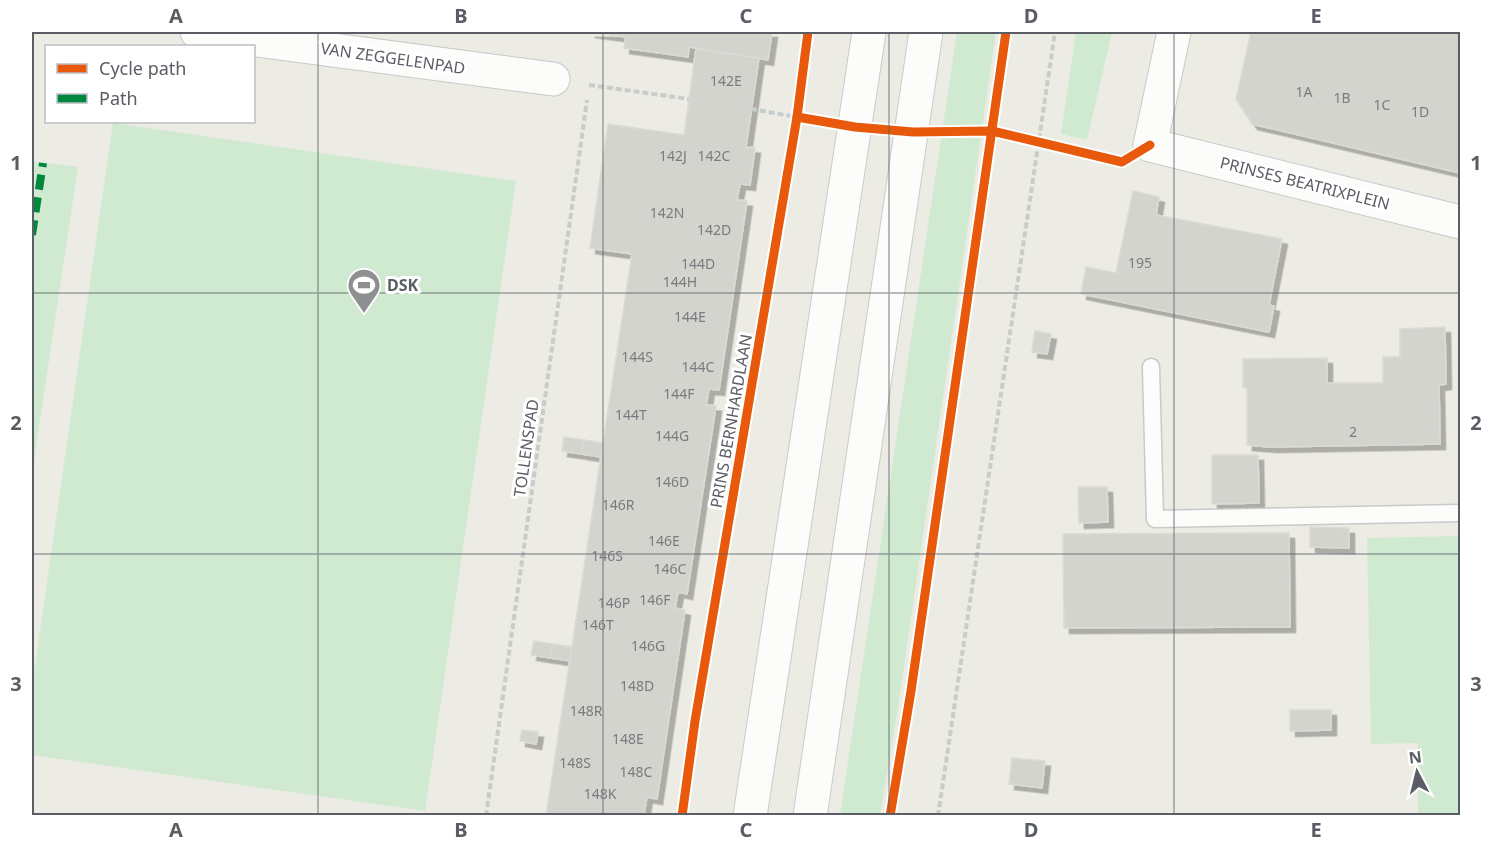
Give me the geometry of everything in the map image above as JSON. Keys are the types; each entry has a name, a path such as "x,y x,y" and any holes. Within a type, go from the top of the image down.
{"main road":[{"name":"VAN ZEGGELENPAD","path":"197,32 553,79"},
{"path":"750,816 869,32"},
{"path":"810,816 926,32"},
{"name":"PRINSES BEATRIXPLEIN","path":"1174,32 1150,145 1461,222"}],"lane":[{"path":"1151,367 1155,519 1461,513"}],"path":[{"path":"938,816 1055,32"},
{"path":"553,79 689,99"},
{"path":"795,128 798,106"},
{"path":"751,109 855,127"},
{"path":"1026,139 1048,145"}],"green space":[{"path":"957,32 996,32 898,708 880,815 840,815"},
{"path":"1076,32 1112,32 1087,140 1061,134"},
{"path":"113,123 516,181 425,811 32,755 32,686"},
{"path":"32,161 78,167 32,474"},
{"path":"1460,536 1460,815 1418,815 1418,743 1371,744 1367,538"}],"building":[{"path":"589,32 772,32 768,60 689,47 688,57 624,48 626,37"},
{"path":"1251,32 1460,32 1460,173 1252,124 1236,99"},
{"path":"696,49 759,58 746,147 755,148 750,185 740,184 737,200 747,201 719,390 709,389 706,405 716,406 687,594 678,592 675,608 685,610 657,799 647,797 644,813 653,816 546,816 632,254 590,248 608,124 684,135"},
{"path":"1133,191 1159,197 1156,215 1282,239 1269,305 1274,306 1269,332 1081,294 1086,267 1116,273"},
{"path":"1445,327 1446,384 1439,385 1440,444 1271,447 1247,445 1247,388 1243,387 1243,359 1327,358 1327,383 1383,383 1383,357 1400,357 1400,329"},
{"path":"1035,331 1051,334 1047,354 1032,352"},
{"path":"564,437 584,440 582,454 562,451"},
{"path":"584,440 603,443 601,457 582,454"},
{"path":"1212,455 1258,455 1259,503 1212,504"},
{"path":"1078,487 1107,487 1108,522 1079,523"},
{"path":"1310,527 1349,528 1349,548 1310,547"},
{"path":"1289,533 1290,627 1064,628 1063,534"},
{"path":"534,641 553,644 550,658 531,655"},
{"path":"553,644 572,647 570,661 550,658"},
{"path":"1290,710 1331,710 1331,730 1290,731"},
{"path":"522,730 538,732 536,744 520,741"},
{"path":"1012,758 1045,761 1042,788 1009,784"}],"marked path":[{"path":"32,235 43,163"}],"cycle path":[{"name":"PRINS BERNHARDLAAN","path":"682,816 695,721 797,117 808,32"},
{"path":"890,816 911,691 1006,32"},
{"path":"797,117 855,127 913,132 992,131 1122,162 1150,145"}],"place":[{"name":"DSK","path":"364,314"}]}
